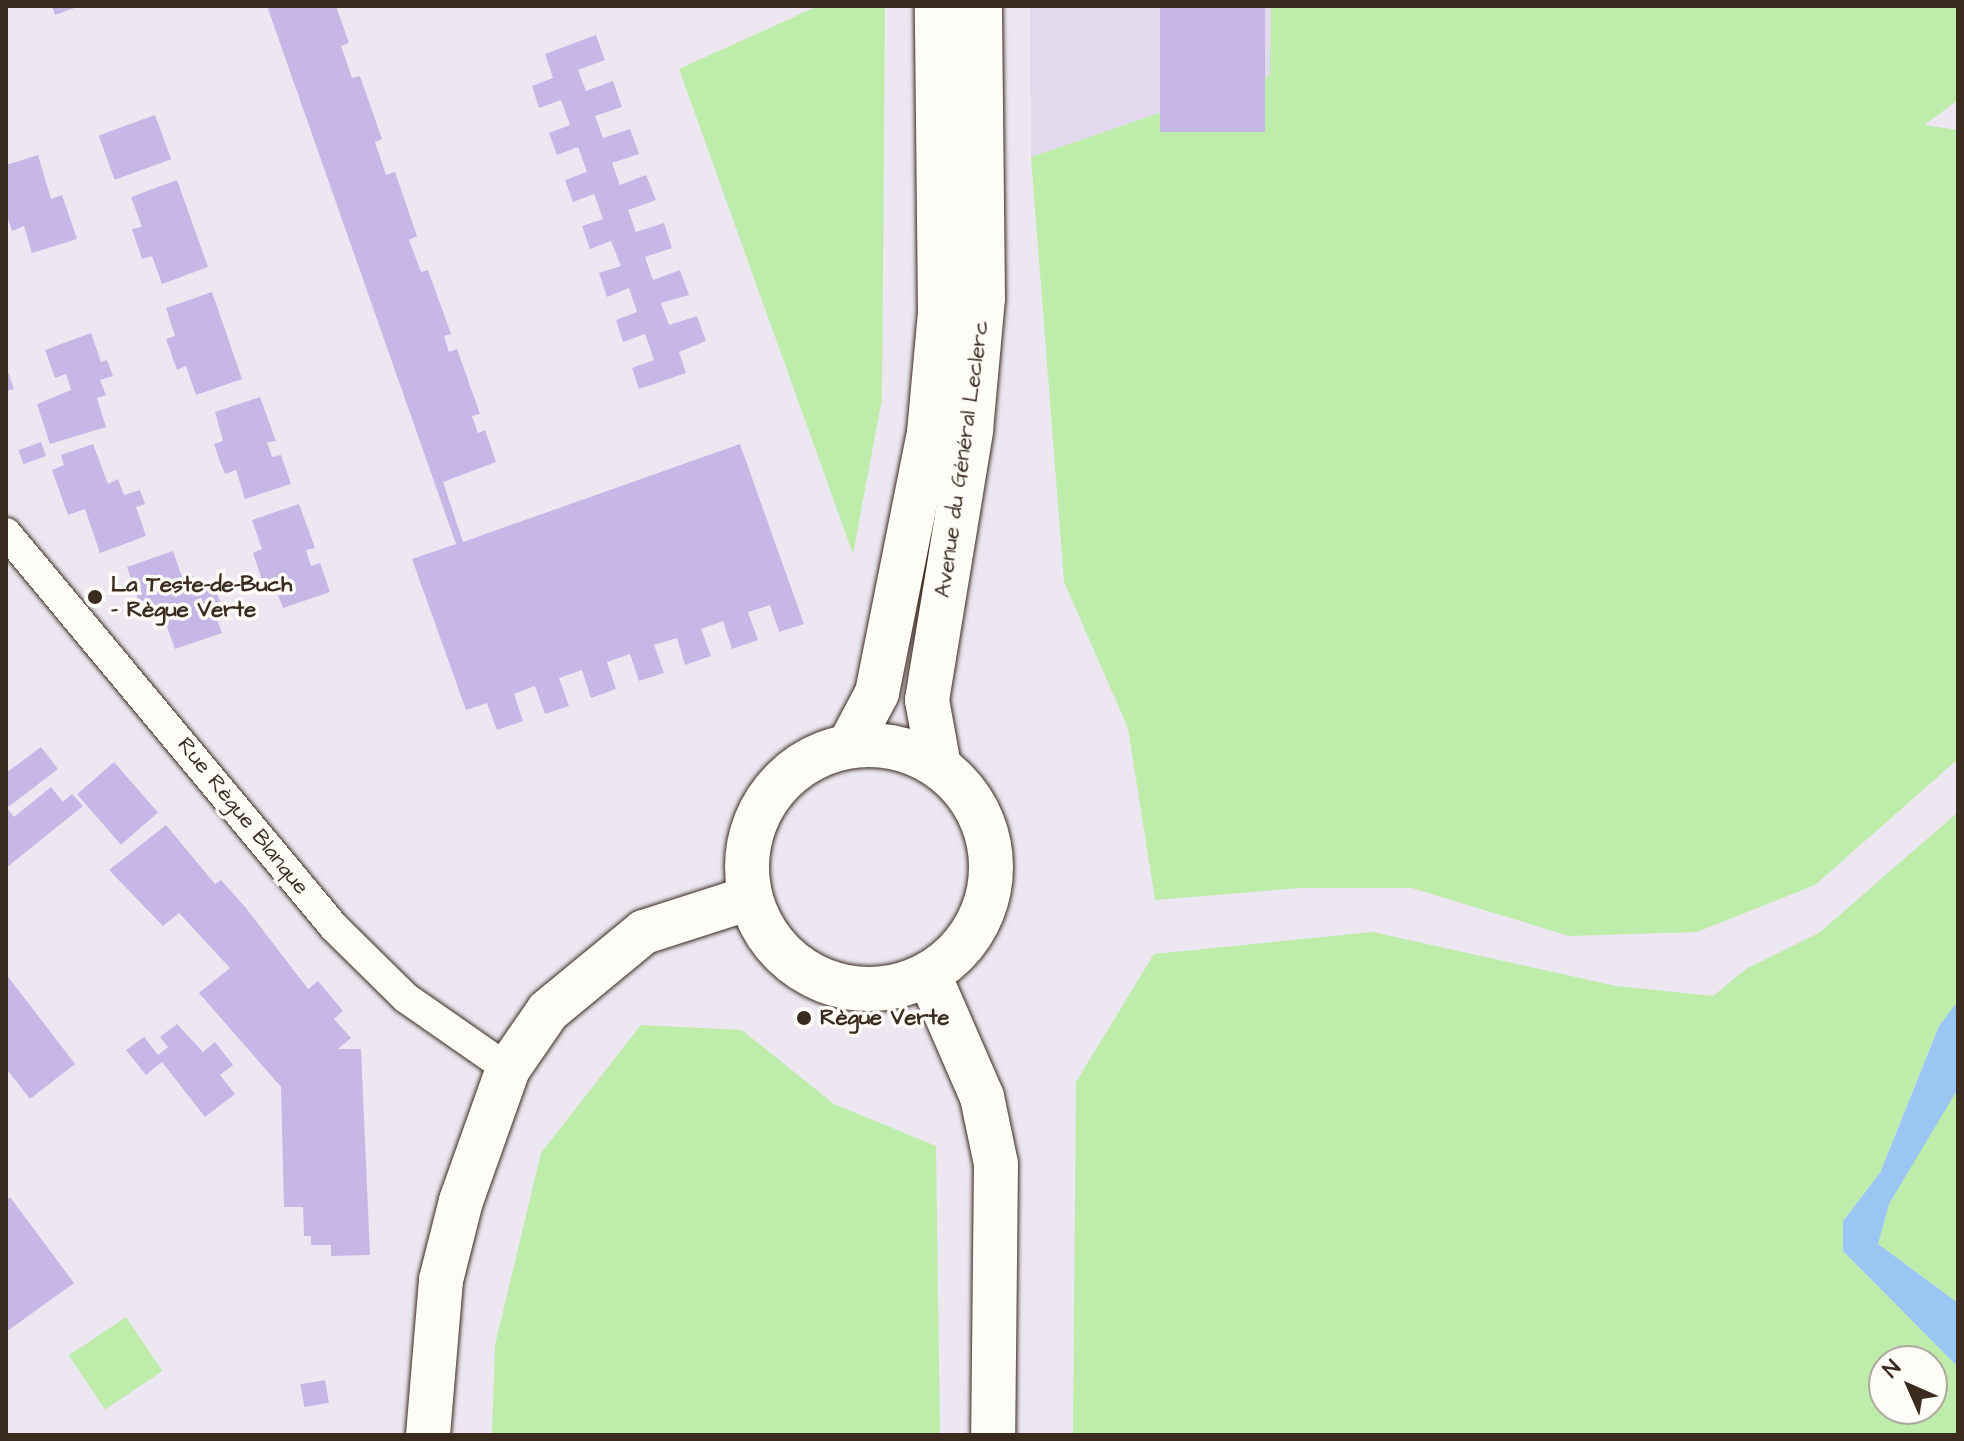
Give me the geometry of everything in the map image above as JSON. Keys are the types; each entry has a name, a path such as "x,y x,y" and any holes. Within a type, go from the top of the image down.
{"main road":[{"name":"Avenue du Général Leclerc","path":"849,746 877,693 929,433 940,313 937,6"},
{"name":"Avenue du Général Leclerc","path":"939,766 927,700 971,430 983,298 980,6"},
{"path":"849,746 896,748 939,766 975,807 987,831 993,873 983,913 969,937 929,975 894,988 857,990 821,981 789,961 773,942 750,898 747,865 752,831 766,800 788,775 817,756 849,746"},
{"path":"428,1435 441,1280 461,1201 508,1069 548,1011 644,932 750,898"},
{"path":"929,975 982,1097 996,1164 993,1435"}],"street":[{"name":"Rue Règue Blanque","path":"6,533 334,927 406,998 508,1069"}],"shaded area":[{"path":"1030,6 1271,6 1271,75 1031,157"}],"green space":[{"path":"818,6 885,6 882,399 853,554 679,69"},
{"path":"1271,6 1958,6 1958,100 1924,125 1958,130 1958,759 1815,885 1697,932 1569,936 1412,888 1301,888 1155,900 1128,728 1064,582 1031,157 1270,75"},
{"path":"1958,812 1958,1001 1939,1026 1880,1173 1843,1221 1843,1251 1936,1345 1868,1345 1868,1425 1948,1425 1948,1357 1958,1367 1958,1435 1073,1435 1076,1082 1154,954 1373,932 1616,986 1713,996 1746,969 1819,933"},
{"path":"641,1025 742,1030 834,1104 936,1146 940,1435 492,1435 495,1345 541,1153"},
{"path":"1958,1085 1958,1303 1878,1244 1889,1204"},
{"path":"126,1317 162,1371 105,1409 69,1356"}],"water":[{"path":"1958,1001 1956,1092 1889,1204 1878,1244 1958,1303 1958,1367 1948,1357 1948,1345 1936,1345 1843,1251 1843,1221 1880,1173 1939,1026"}],"building":[{"path":"52,6 80,6 55,15"},
{"path":"267,6 336,6 349,43 341,46 352,78 360,76 382,139 375,142 386,175 395,172 417,236 409,240 421,272 428,270 451,334 444,336 449,352 457,349 480,414 472,416 478,433 485,430 496,462 443,482 463,542 740,444 804,624 779,632 770,605 748,612 758,640 732,649 723,621 701,629 711,656 685,665 677,638 654,645 664,673 639,681 630,654 607,662 616,689 591,698 582,670 559,678 569,706 545,714 535,686 514,694 523,721 497,730 487,703 466,710 412,559 456,544"},
{"path":"1160,6 1265,6 1265,132 1160,132"},
{"path":"596,35 605,60 578,70 586,91 613,81 622,107 595,116 603,138 630,129 639,154 612,163 620,185 646,175 656,200 628,210 636,232 664,223 672,248 645,257 653,280 680,270 689,295 661,303 669,325 697,316 706,341 679,352 686,373 639,389 632,368 654,360 645,334 623,342 616,320 637,312 629,288 607,297 599,273 621,266 611,241 590,249 582,226 603,219 594,194 573,202 565,180 587,172 578,147 557,155 549,133 570,125 561,100 539,108 532,86 553,78 545,54"},
{"path":"155,115 171,159 115,180 99,136"},
{"path":"38,155 51,199 62,195 77,239 32,253 24,226 12,231 6,213 6,165"},
{"path":"177,180 208,267 162,284 152,256 142,259 132,229 142,227 131,197"},
{"path":"212,292 242,379 196,395 186,366 177,370 166,339 175,336 166,308"},
{"path":"91,333 101,362 107,360 113,376 100,380 106,395 97,398 106,427 50,444 37,404 71,390 66,374 55,378 45,350"},
{"path":"6,366 14,389 6,391"},
{"path":"260,397 276,441 267,442 272,457 281,455 291,484 245,499 236,470 225,474 219,459 214,444 223,441 215,412"},
{"path":"41,442 46,456 24,464 18,450"},
{"path":"93,444 108,484 118,479 124,495 140,490 145,504 136,507 146,536 100,553 85,509 68,515 52,470 64,465 61,455"},
{"path":"299,504 315,548 306,550 311,566 320,563 330,592 283,608 272,579 263,582 253,553 262,549 252,520"},
{"path":"173,551 183,580 193,576 199,592 215,587 220,602 212,605 222,633 175,649 159,605 142,611 127,567"},
{"path":"41,747 58,769 7,808 14,817 51,787 63,802 72,794 83,806 6,868 6,773"},
{"path":"114,762 158,813 121,845 77,794"},
{"path":"166,825 215,884 221,880 246,908 308,989 318,981 343,1011 334,1019 351,1038 338,1049 361,1049 370,1255 331,1256 331,1245 311,1245 311,1236 304,1236 303,1207 284,1207 281,1087 199,993 230,968 179,913 163,926 109,870"},
{"path":"6,974 75,1064 30,1099 6,1068"},
{"path":"177,1024 203,1052 215,1042 233,1065 220,1075 235,1094 205,1117 162,1062 146,1075 126,1050 144,1037 158,1055 168,1047 160,1037"},
{"path":"10,1197 74,1283 6,1332 6,1200"},
{"path":"325,1380 329,1403 304,1407 300,1384"}],"place":[{"name":"La Teste-de-Buch - Règue Verte","path":"95,597"},
{"name":"Règue Verte","path":"804,1018"}]}
